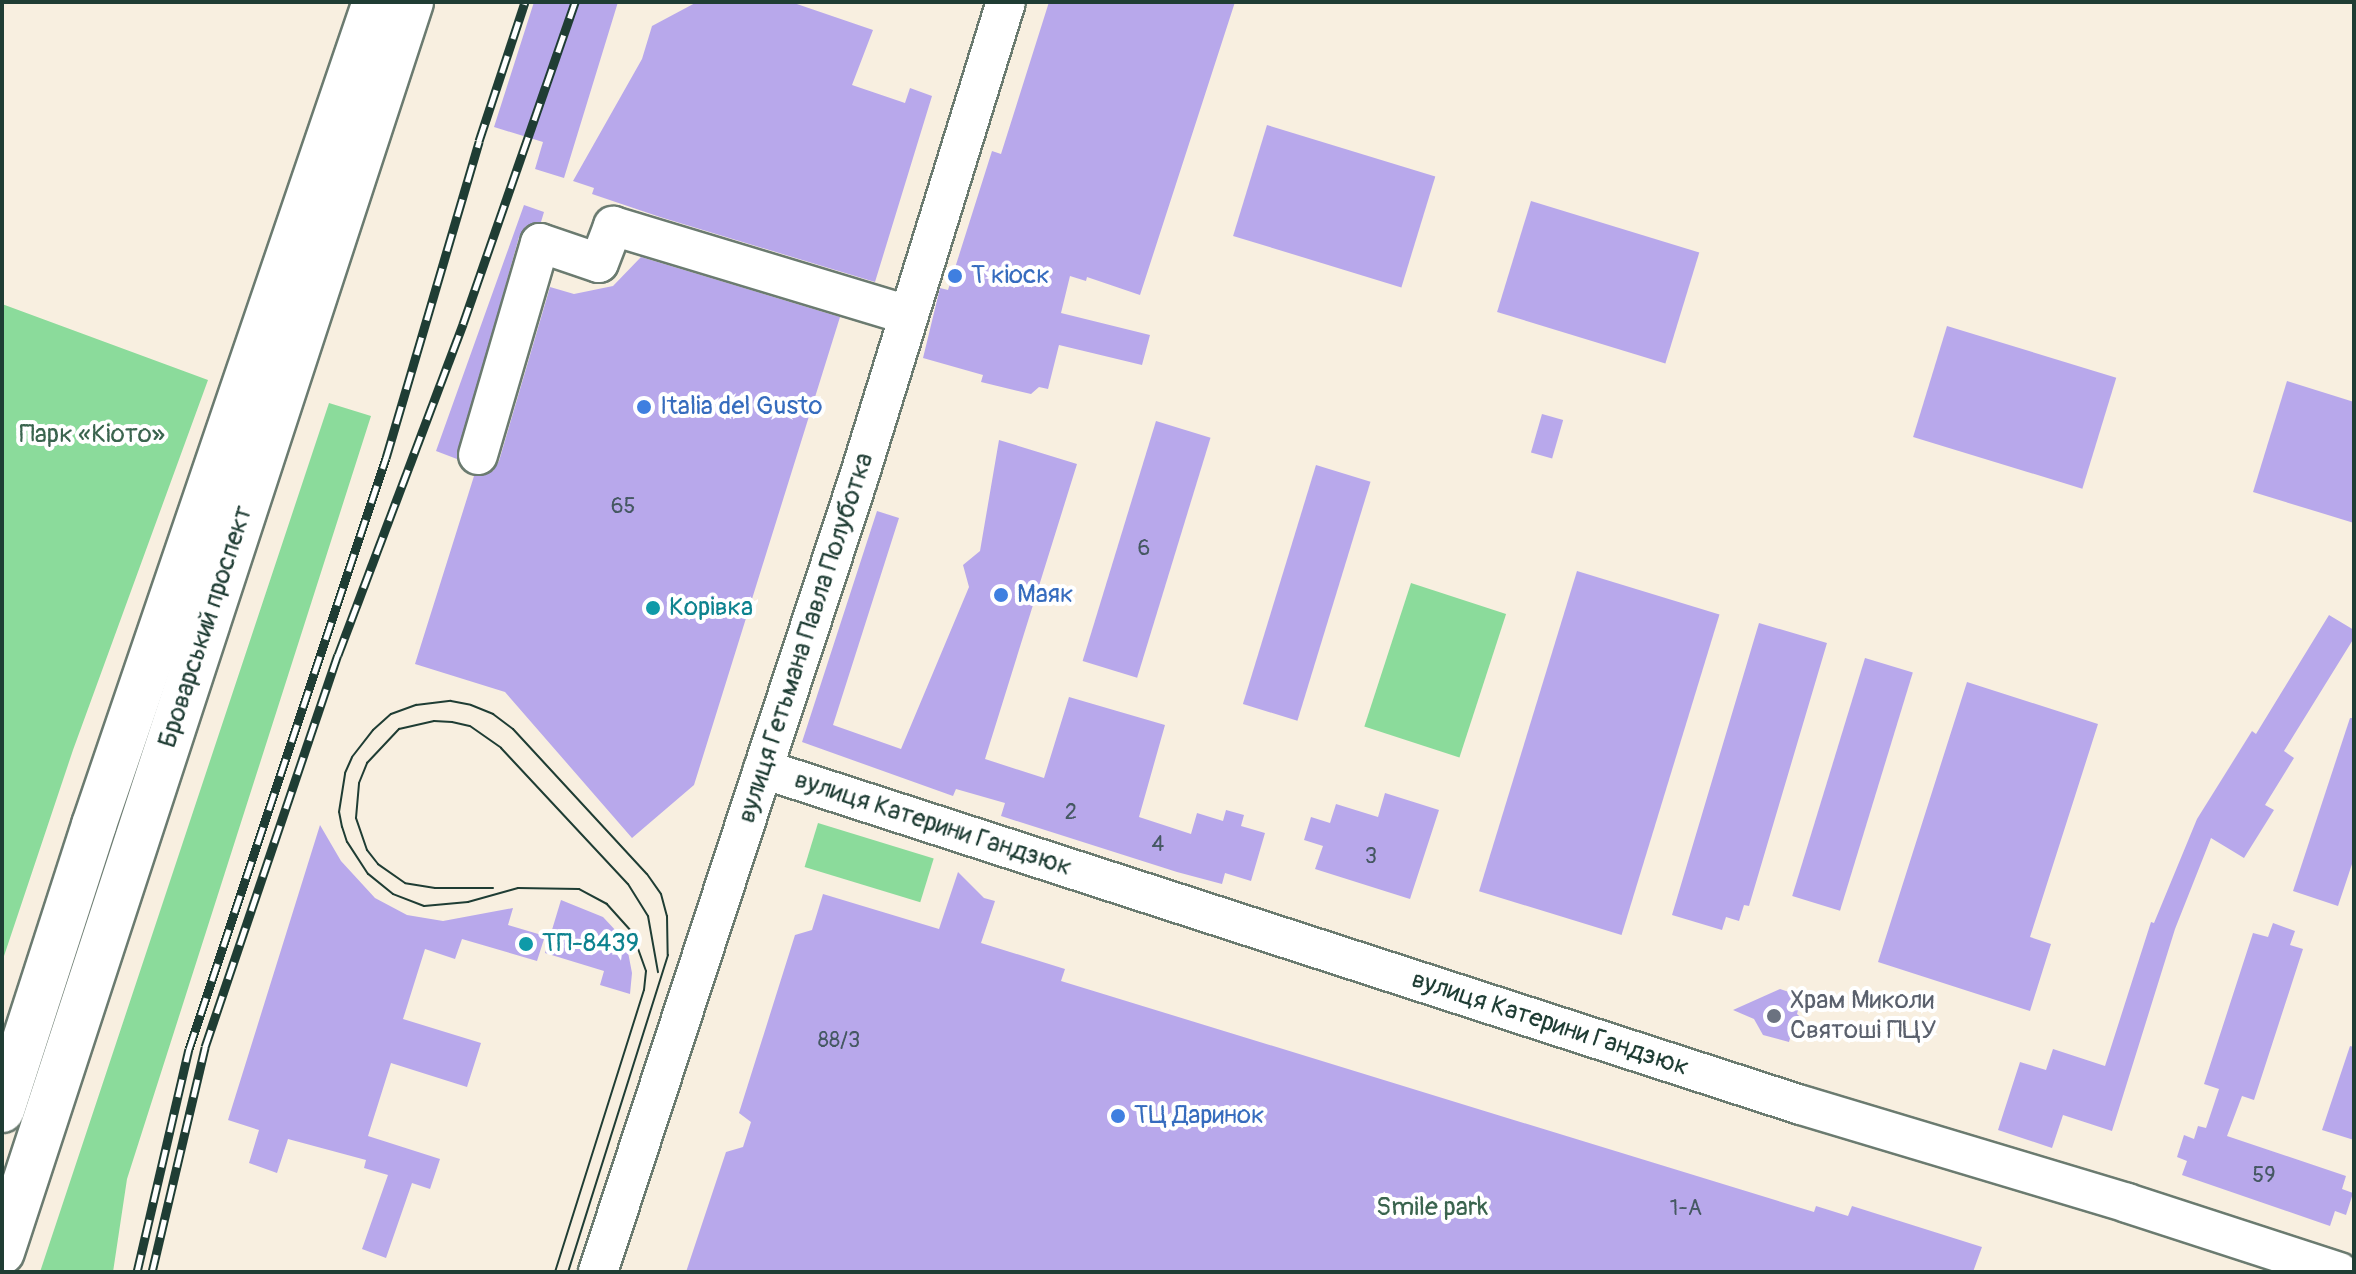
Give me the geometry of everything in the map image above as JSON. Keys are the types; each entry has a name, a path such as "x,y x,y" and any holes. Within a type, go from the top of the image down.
{"highway":[{"name":"Броварський проспект","path":"2,1110 99,810 375,2"},
{"name":"Броварський проспект","path":"2,1252 411,2"}],"street":[{"name":"вулиця Гетьмана Павла Полуботка","path":"598,1272 763,769 1006,2"},
{"path":"478,455 540,243 599,263 613,226 908,315"},
{"name":"вулиця Катерини Гандзюк","path":"763,769 1801,1105 2127,1203 2339,1272"}],"green space":[{"name":"Парк «Кіото»","path":"2,304 208,380 73,750 2,962"},
{"path":"329,403 371,416 127,1179 113,1272 40,1272"},
{"path":"1411,583 1506,614 1459,758 1364,727"},
{"path":"818,823 934,858 920,902 805,867"}],"building":[{"path":"534,2 618,2 564,178 535,169 543,142 494,127"},
{"path":"697,2 791,2 873,30 852,85 905,103 910,88 932,96 875,282 660,217 592,194 594,188 573,181 642,59 652,26"},
{"path":"1049,2 1235,2 1140,295 1087,277 1086,281 1070,276 1061,313 1150,335 1142,365 1059,345 1048,389 1039,387 1031,394 981,382 983,375 923,358 940,288 948,290 992,151 1001,154"},
{"path":"1267,125 1435,176 1401,287 1233,236"},
{"path":"1531,201 1699,252 1665,363 1497,312"},
{"path":"524,205 544,212 541,222 526,226 519,237 457,459 436,451"},
{"path":"641,257 840,317 694,785 632,838 505,692 415,664 474,476 493,471 499,461 550,287 574,294 613,286"},
{"path":"1947,326 2116,378 2082,489 1913,437"},
{"path":"2287,381 2354,402 2354,523 2253,492"},
{"path":"1542,414 1563,420 1552,459 1531,452"},
{"path":"1156,421 1211,438 1137,678 1083,661"},
{"path":"999,440 1077,464 985,759 1044,778 1069,697 1165,725 1139,817 1191,834 1197,813 1223,821 1226,810 1244,815 1241,826 1265,833 1251,881 1225,873 1222,884 1177,872 1001,816 1005,803 956,789 953,796 802,742 877,511 899,518 833,725 901,749 969,587 963,565 980,551"},
{"path":"1316,465 1371,482 1297,721 1243,704"},
{"path":"1577,571 1719,615 1622,935 1479,891"},
{"path":"2329,615 2354,630 2354,638 2284,751 2294,758 2265,805 2274,810 2244,858 2211,838 2175,929 2112,1131 2063,1115 2052,1148 1998,1130 2020,1062 2046,1070 2053,1049 2105,1066 2151,922 2154,923 2197,819 2252,731 2256,734"},
{"path":"1759,623 1827,643 1749,906 1744,905 1739,921 1726,917 1722,930 1672,915"},
{"path":"1865,658 1913,673 1840,911 1792,896"},
{"path":"1967,682 2098,724 2030,937 2051,944 2030,1011 1878,962"},
{"path":"2350,718 2354,718 2354,858 2338,906 2293,891"},
{"path":"1385,793 1439,810 1410,899 1315,869 1323,846 1304,840 1311,817 1330,823 1336,804 1378,817"},
{"path":"320,825 341,861 375,898 407,915 443,921 513,908 508,925 545,936 537,961 462,939 455,959 425,949 403,1019 481,1043 467,1087 391,1063 368,1136 440,1159 430,1189 412,1183 386,1258 362,1249 388,1175 364,1168 366,1160 288,1139 277,1173 249,1163 259,1130 228,1120"},
{"path":"958,872 984,898 995,901 981,943 1065,969 1061,981 1814,1212 1816,1206 1848,1216 1852,1206 1982,1247 1973,1272 686,1272 726,1152 743,1147 751,1122 739,1113 795,935 812,930 823,894 939,929"},
{"path":"561,900 603,917 618,933 628,952 632,973 630,994 600,985 604,971 545,953"},
{"path":"2273,923 2295,931 2290,945 2303,949 2254,1100 2242,1096 2227,1136 2346,1176 2342,1189 2353,1193 2346,1215 2335,1211 2330,1226 2182,1175 2187,1161 2177,1157 2184,1135 2194,1139 2198,1126 2206,1128 2219,1089 2204,1084 2253,933 2268,937"},
{"name":"Храм Миколи Святоші ПЦУ","path":"1780,989 1789,992 1799,1006 1797,1014 1809,1025 1793,1028 1789,1042 1763,1035 1754,1019 1733,1010"},
{"path":"2350,1046 2354,1047 2354,1140 2322,1130"}],"tram line":[{"path":"555,1272 644,990 646,971 632,932 607,904 579,889 518,888 468,902 424,906 393,894 368,874 347,842 342,827 339,812 345,773 352,757 373,730 391,714 416,705 451,701 471,705 493,714 513,729 647,874 661,894 667,916 668,955 568,1272"},
{"path":"493,888 435,888 405,883 378,864 367,850 356,818 359,783 367,763 399,729 434,721 452,722 470,726 501,748 628,884 648,916 658,972"}],"railway":[{"path":"137,1272 189,1049 386,458 479,141 525,2"},
{"path":"152,1272 205,1047 338,655 463,324 575,2"}],"place":[{"name":"Т кіоск","path":"955,276"},
{"name":"Italia del Gusto","path":"644,407"},
{"name":"Маяк","path":"1001,595"},
{"name":"Корівка","path":"653,608"},
{"name":"ТП-8439","path":"526,944"},
{"name":"Храм Миколи Святоші ПЦУ","path":"1774,1016"},
{"name":"ТЦ Даринок","path":"1118,1116"}],"park label":[{"name":"Smile park","path":"1432,1208"}]}
